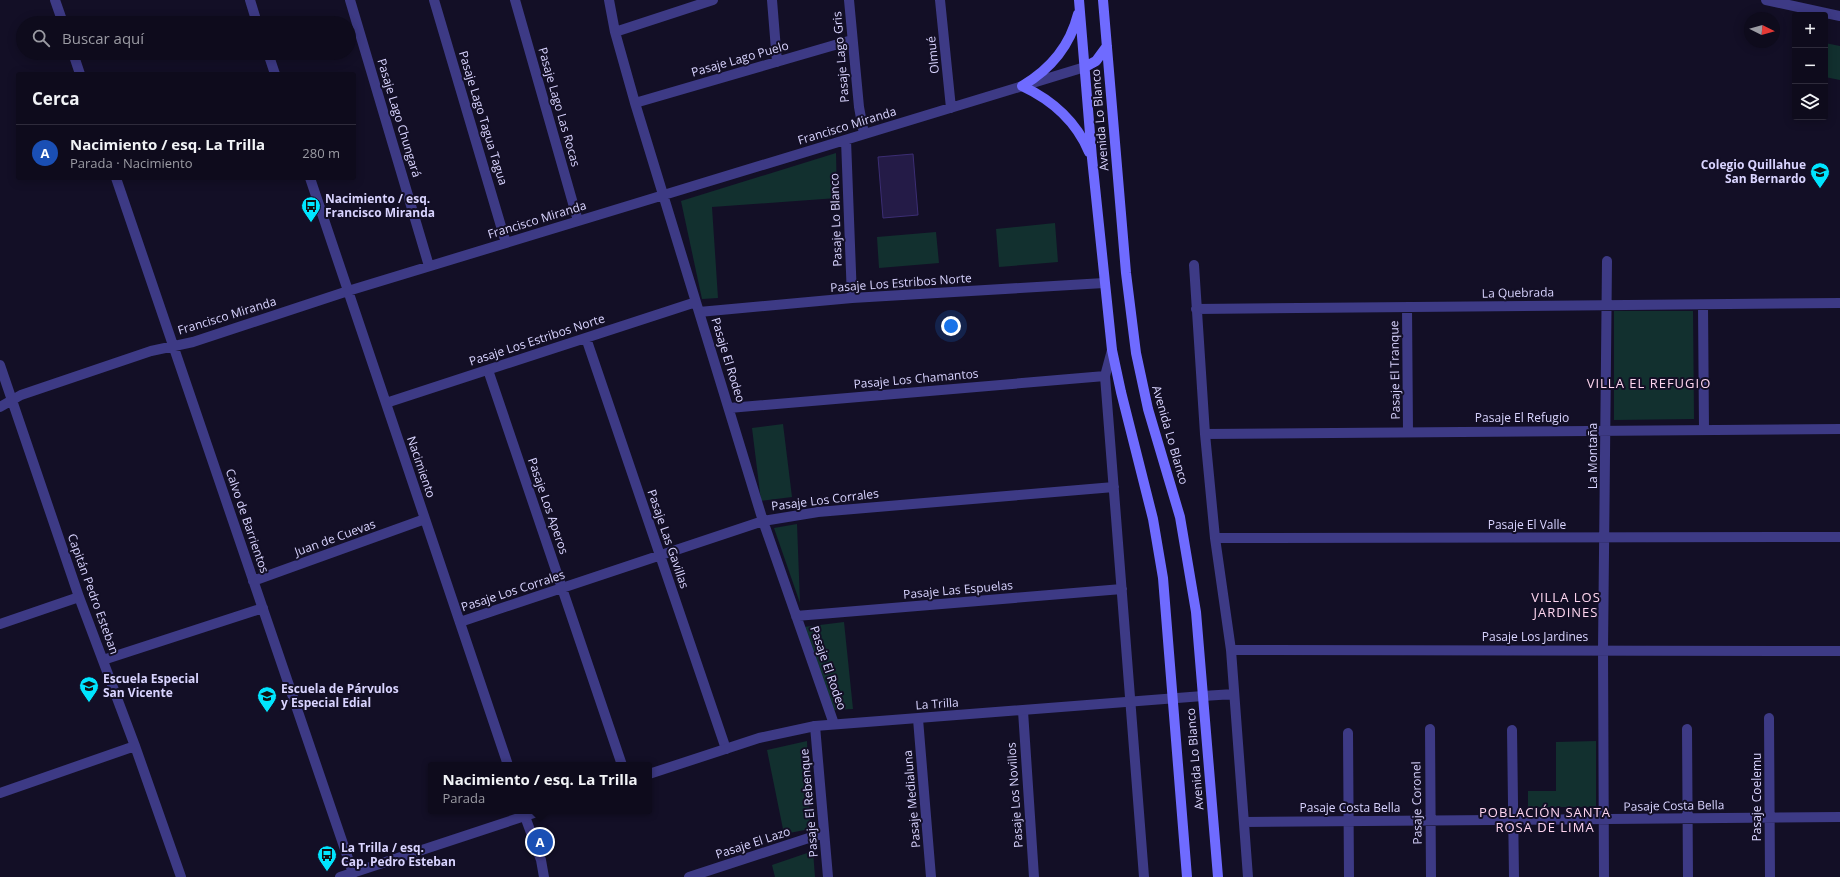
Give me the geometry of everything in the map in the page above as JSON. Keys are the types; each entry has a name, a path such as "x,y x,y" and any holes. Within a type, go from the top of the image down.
{"main road":[{"name":"Avenida Lo Blanco","path":"1103,0 1126,273 1135,346 1148,409 1170,482 1187,553 1196,612 1218,877"},
{"name":"Avenida Lo Blanco","path":"1079,4 1092,158 1112,350 1121,392 1147,491 1158,547 1166,608 1187,877"},
{"path":"1079,4 1069,39 1061,52 1044,72 1022,86 1046,99 1068,118 1082,137 1092,158"},
{"path":"1084,67 1096,61 1107,46"}],"street":[{"path":"55,0 61,16"},
{"path":"250,0 255,16"},
{"name":"Pasaje Lago Chungará","path":"350,0 355,16"},
{"name":"Pasaje Lago Tagua Tagua","path":"434,0 506,243"},
{"name":"Pasaje Lago Las Rocas","path":"515,0 578,221"},
{"name":"Pasaje El Rodeo","path":"609,0 615,32 635,103 665,195 763,521 834,724"},
{"path":"615,32 694,3 713,0"},
{"path":"772,0 777,62"},
{"name":"Pasaje Lago Gris","path":"849,0 859,107 864,134"},
{"name":"Olmué","path":"940,0 951,108"},
{"path":"1766,0 1840,16"},
{"name":"Pasaje Lago Chungará","path":"356,20 430,266"},
{"name":"Pasaje Lago Puelo","path":"635,103 852,40"},
{"path":"75,60 79,72"},
{"path":"270,60 274,72"},
{"name":"Francisco Miranda","path":"0,407 21,395 151,351 193,342 348,291 1084,67"},
{"name":"Pasaje Lo Blanco","path":"846,140 852,298"},
{"name":"Calvo de Barrientos","path":"117,180 353,873"},
{"name":"Nacimiento","path":"311,180 507,762"},
{"name":"La Montaña","path":"1604,877 1603,650 1607,261"},
{"path":"1194,265 1205,434 1215,538 1230,650 1248,877"},
{"name":"Pasaje Los Estribos Norte","path":"386,403 586,338 698,307 1104,283"},
{"name":"La Quebrada","path":"1196,309 1840,303"},
{"path":"1703,305 1704,430"},
{"name":"Pasaje El Tranque","path":"1407,307 1408,432"},
{"name":"Pasaje Las Gavillas","path":"586,338 726,749"},
{"name":"Avenida Lo Blanco","path":"1112,350 1105,376 1144,877"},
{"name":"Capitán Pedro Esteban","path":"0,365 79,597 135,746 181,877"},
{"name":"Pasaje Los Aperos","path":"488,370 621,762"},
{"name":"Pasaje Los Chamantos","path":"729,408 1105,376"},
{"name":"Pasaje El Refugio","path":"1205,434 1840,429"},
{"name":"Pasaje Los Corrales","path":"460,622 763,521 818,512 1114,488"},
{"name":"Juan de Cuevas","path":"253,581 425,519"},
{"name":"Pasaje El Valle","path":"1215,538 1840,537"},
{"name":"Pasaje Las Espuelas","path":"796,616 1122,589"},
{"path":"0,624 79,597"},
{"path":"103,660 262,608"},
{"name":"Pasaje Los Jardines","path":"1230,650 1840,651"},
{"name":"La Trilla","path":"652,773 781,732 816,726 1173,700 1234,694"},
{"name":"Pasaje Los Novillos","path":"1023,711 1034,877"},
{"name":"Pasaje Coelemu","path":"1770,718 1770,877"},
{"name":"Pasaje Medialuna","path":"918,719 932,877"},
{"name":"Pasaje El Rebenque","path":"816,726 828,877"},
{"name":"Pasaje Coronel","path":"1430,729 1431,877"},
{"path":"1687,729 1688,877"},
{"path":"1512,730 1514,877"},
{"path":"1348,733 1349,877"},
{"path":"0,793 135,746"},
{"path":"340,877 524,814 541,860 544,877"},
{"name":"Pasaje Costa Bella","path":"1244,822 1840,818"},
{"name":"Pasaje El Lazo","path":"689,877 824,834"}],"green space":[{"path":"1828,44 1840,46 1840,80 1828,78"},
{"path":"836,153 837,198 712,207 718,298 702,299 681,201"},
{"path":"1055,223 1058,262 999,267 996,229"},
{"path":"936,232 939,263 879,268 877,237"},
{"path":"1614,311 1693,311 1694,419 1614,420"},
{"path":"783,424 792,497 761,501 752,428"},
{"path":"797,524 800,603 774,528"},
{"path":"844,622 853,709 831,710 804,627"},
{"path":"807,741 810,829 784,834 767,750"},
{"path":"1596,741 1596,807 1528,807 1528,791 1556,791 1556,742"},
{"path":"813,851 815,877 775,877 772,865"}],"building":[{"path":"913,154 918,215 883,218 878,157"}],"place":[{"name":"Colegio Quillahue San Bernardo","path":"1820,189"},
{"name":"Nacimiento / esq. Francisco Miranda","path":"311,223"},
{"name":"Escuela Especial San Vicente","path":"89,703"},
{"name":"Escuela de Párvulos y Especial Edial","path":"267,713"},
{"name":"Nacimiento / esq. La Trilla","path":"540,842"},
{"name":"La Trilla / esq. Cap. Pedro Esteban","path":"327,872"}],"district":[{"name":"VILLA EL REFUGIO","path":"1649,383"},
{"name":"VILLA LOS JARDINES","path":"1566,604"},
{"name":"POBLACIÓN SANTA ROSA DE LIMA","path":"1545,820"}]}
